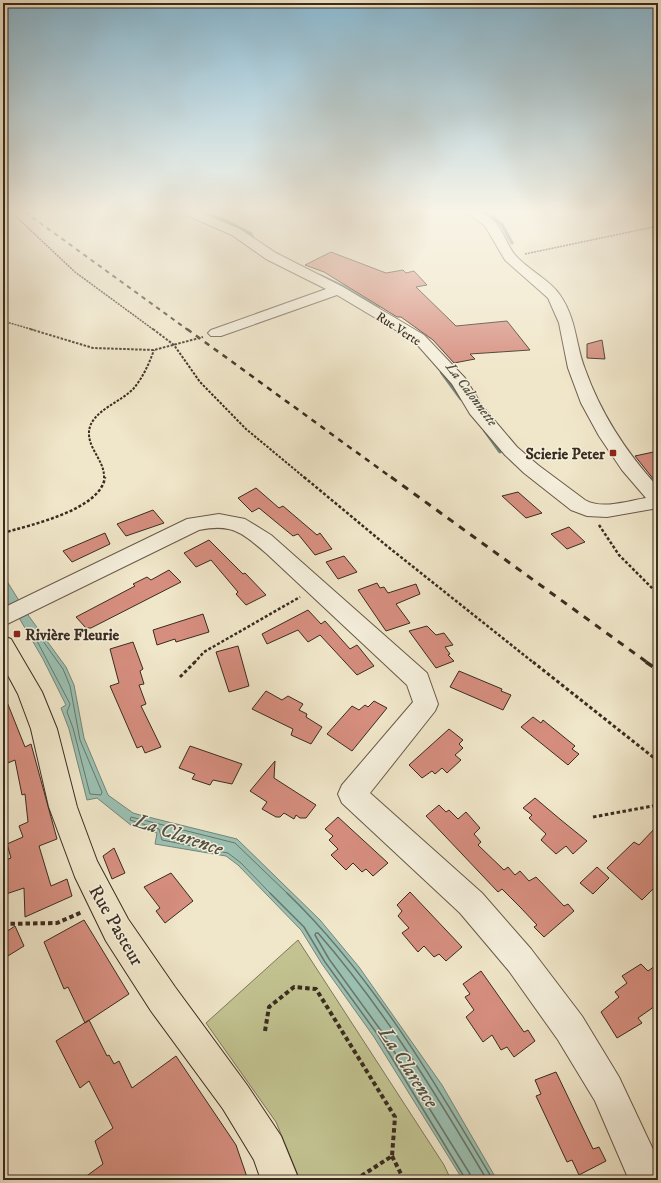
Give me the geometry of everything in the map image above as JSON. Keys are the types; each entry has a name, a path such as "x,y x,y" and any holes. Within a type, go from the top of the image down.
{"main road":[{"name":"Rue Pasteur","path":"3,646 30,692 44,729 64,807 85,867 116,930 235,1097 268,1149 280,1180"}],"street":[{"name":"Rue Verte","path":"293,267 338,290 419,338 459,382 476,410 511,451 531,470 578,505 588,510 595,511 625,509 658,502"},
{"path":"522,267 554,296 567,323 576,368 590,403 608,436 629,466 658,499"},
{"path":"210,335 338,290"},
{"path":"14,614 194,524 214,520 231,521 249,528 321,592 418,680 426,704 352,794 471,903 520,960 570,1028 607,1089 648,1180"}],"path":[{"path":"70,267 174,345 200,382 246,429 388,546 657,759"},
{"path":"3,321 94,348 154,350 210,335"},
{"path":"3,534 53,517 79,506 98,493 105,480 105,467 89,437 90,426 99,415 123,398 135,387 154,350"},
{"path":"595,511 601,529 619,555 658,594"},
{"path":"180,677 204,652 321,592"},
{"path":"593,818 658,805"},
{"path":"3,924 57,923 103,903"},
{"path":"265,1031 269,1007 294,986 316,989 395,1117 392,1156 404,1180"},
{"path":"355,1180 392,1156"}],"green space":[{"path":"298,940 444,1165 451,1180 300,1180 276,1122 206,1023"}],"water":[{"name":"La Clarence","path":"3,575 28,615 66,667 74,685 84,738 108,795 133,813 237,839 320,920 359,967 442,1085 497,1180 463,1180 374,1037 322,964 301,930 238,865 226,856 155,844 157,833 132,826 97,798 87,800 69,729 61,708 66,705 43,659 11,604 3,607"}],"building":[{"path":"311,267 371,267 386,273 403,270 406,273 414,271 427,285 416,287 456,326 507,321 530,350 470,354 475,359 454,363 433,340 401,317 397,317 324,272"},
{"path":"602,340 605,359 587,358 587,344"},
{"path":"658,451 658,485 635,456"},
{"path":"256,488 279,508 283,506 317,535 320,533 332,549 315,555 298,534 293,536 259,508 252,512 238,498"},
{"path":"518,492 542,513 526,518 502,496"},
{"path":"153,510 164,523 126,536 117,524"},
{"path":"569,527 585,542 567,549 551,534"},
{"path":"105,533 110,544 72,562 63,551"},
{"path":"209,540 243,574 245,573 266,595 246,605 236,594 238,592 211,560 196,567 184,553"},
{"path":"344,556 357,572 338,579 326,562"},
{"path":"169,570 181,582 91,628 86,628 76,617 135,586 133,584 147,577 151,580"},
{"path":"377,583 380,588 384,587 388,593 416,584 420,594 396,604 410,623 386,631 358,590"},
{"path":"308,610 321,624 325,621 350,649 357,645 374,666 357,675 320,635 308,642 298,630 267,644 262,634"},
{"path":"203,614 209,632 176,642 175,639 157,645 153,630"},
{"path":"427,626 436,635 444,633 453,645 445,647 450,654 448,655 454,661 436,668 409,631"},
{"path":"133,642 143,669 140,671 144,684 139,685 146,704 141,706 161,747 145,753 142,746 137,748 110,686 119,683 110,649"},
{"path":"238,646 249,686 229,692 216,652"},
{"path":"459,671 502,689 501,691 511,695 503,710 450,687"},
{"path":"266,691 282,700 288,696 303,704 299,710 307,714 306,717 322,727 311,744 291,735 293,729 252,709"},
{"path":"3,692 25,747 31,744 57,839 39,846 51,886 67,879 72,896 25,917 24,888 6,894 3,887 3,861 11,858 7,844 23,837 19,826 28,822 25,794 22,795 15,760 3,765"},
{"path":"374,701 387,708 352,751 327,734 352,706 359,710 365,705 368,707"},
{"path":"533,717 541,723 543,720 575,746 572,749 579,754 568,765 521,727"},
{"path":"449,729 463,740 459,744 463,748 455,755 461,760 447,773 442,768 435,774 432,771 422,778 409,765"},
{"path":"190,746 242,764 232,784 213,780 210,785 192,779 195,774 179,768"},
{"path":"275,761 274,778 316,805 306,818 300,818 296,815 294,819 284,813 280,817 276,817 262,809 267,802 250,791"},
{"path":"535,798 587,841 573,854 566,846 556,854 541,840 546,834 529,818 532,815 523,808"},
{"path":"439,805 446,812 449,810 458,819 466,812 480,828 474,834 481,842 478,845 504,870 508,867 515,875 520,871 529,881 536,877 564,906 568,904 574,911 544,937 534,927 537,925 520,907 502,889 498,892 426,816"},
{"path":"338,817 388,863 373,876 366,869 362,872 353,863 346,870 331,855 338,849 329,840 333,836 325,829"},
{"path":"658,825 658,884 642,900 607,868 634,842 639,845"},
{"path":"114,848 125,873 112,879 103,856"},
{"path":"597,867 609,878 593,894 580,883"},
{"path":"171,873 193,901 165,923 156,911 160,908 144,887"},
{"path":"410,892 462,947 446,961 439,954 434,957 424,946 418,952 402,933 409,928 398,916 402,911 397,905"},
{"path":"84,920 129,994 85,1023 68,987 64,989 44,942"},
{"path":"15,926 24,946 3,959 3,934"},
{"path":"641,964 648,971 658,964 658,1004 638,1018 642,1023 617,1038 601,1012 619,997 615,992 627,983 622,976"},
{"path":"481,971 524,1032 528,1030 535,1041 514,1057 507,1047 501,1050 492,1035 483,1042 466,1017 474,1010 465,997 470,994 463,984"},
{"path":"89,1020 107,1056 109,1055 114,1064 119,1061 132,1088 176,1056 236,1145 248,1180 81,1180 103,1164 95,1141 113,1128 89,1081 80,1088 56,1041"},
{"path":"556,1072 593,1149 599,1147 606,1161 579,1175 572,1160 567,1162 536,1096 541,1094 535,1080"}],"waterway":[{"name":"La Calonnette","path":"321,276 344,287 378,308"},
{"name":"La Calonnette","path":"442,372 461,398"},
{"name":"La Calonnette","path":"485,430 500,451"}],"railway":[{"path":"101,267 188,330"},
{"path":"187,329 392,478"},
{"path":"391,477 648,663"},
{"path":"646,662 658,670"}],"place":[{"name":"Scierie Peter","path":"613,453"},
{"name":"Rivière Fleurie","path":"17,634"}]}
